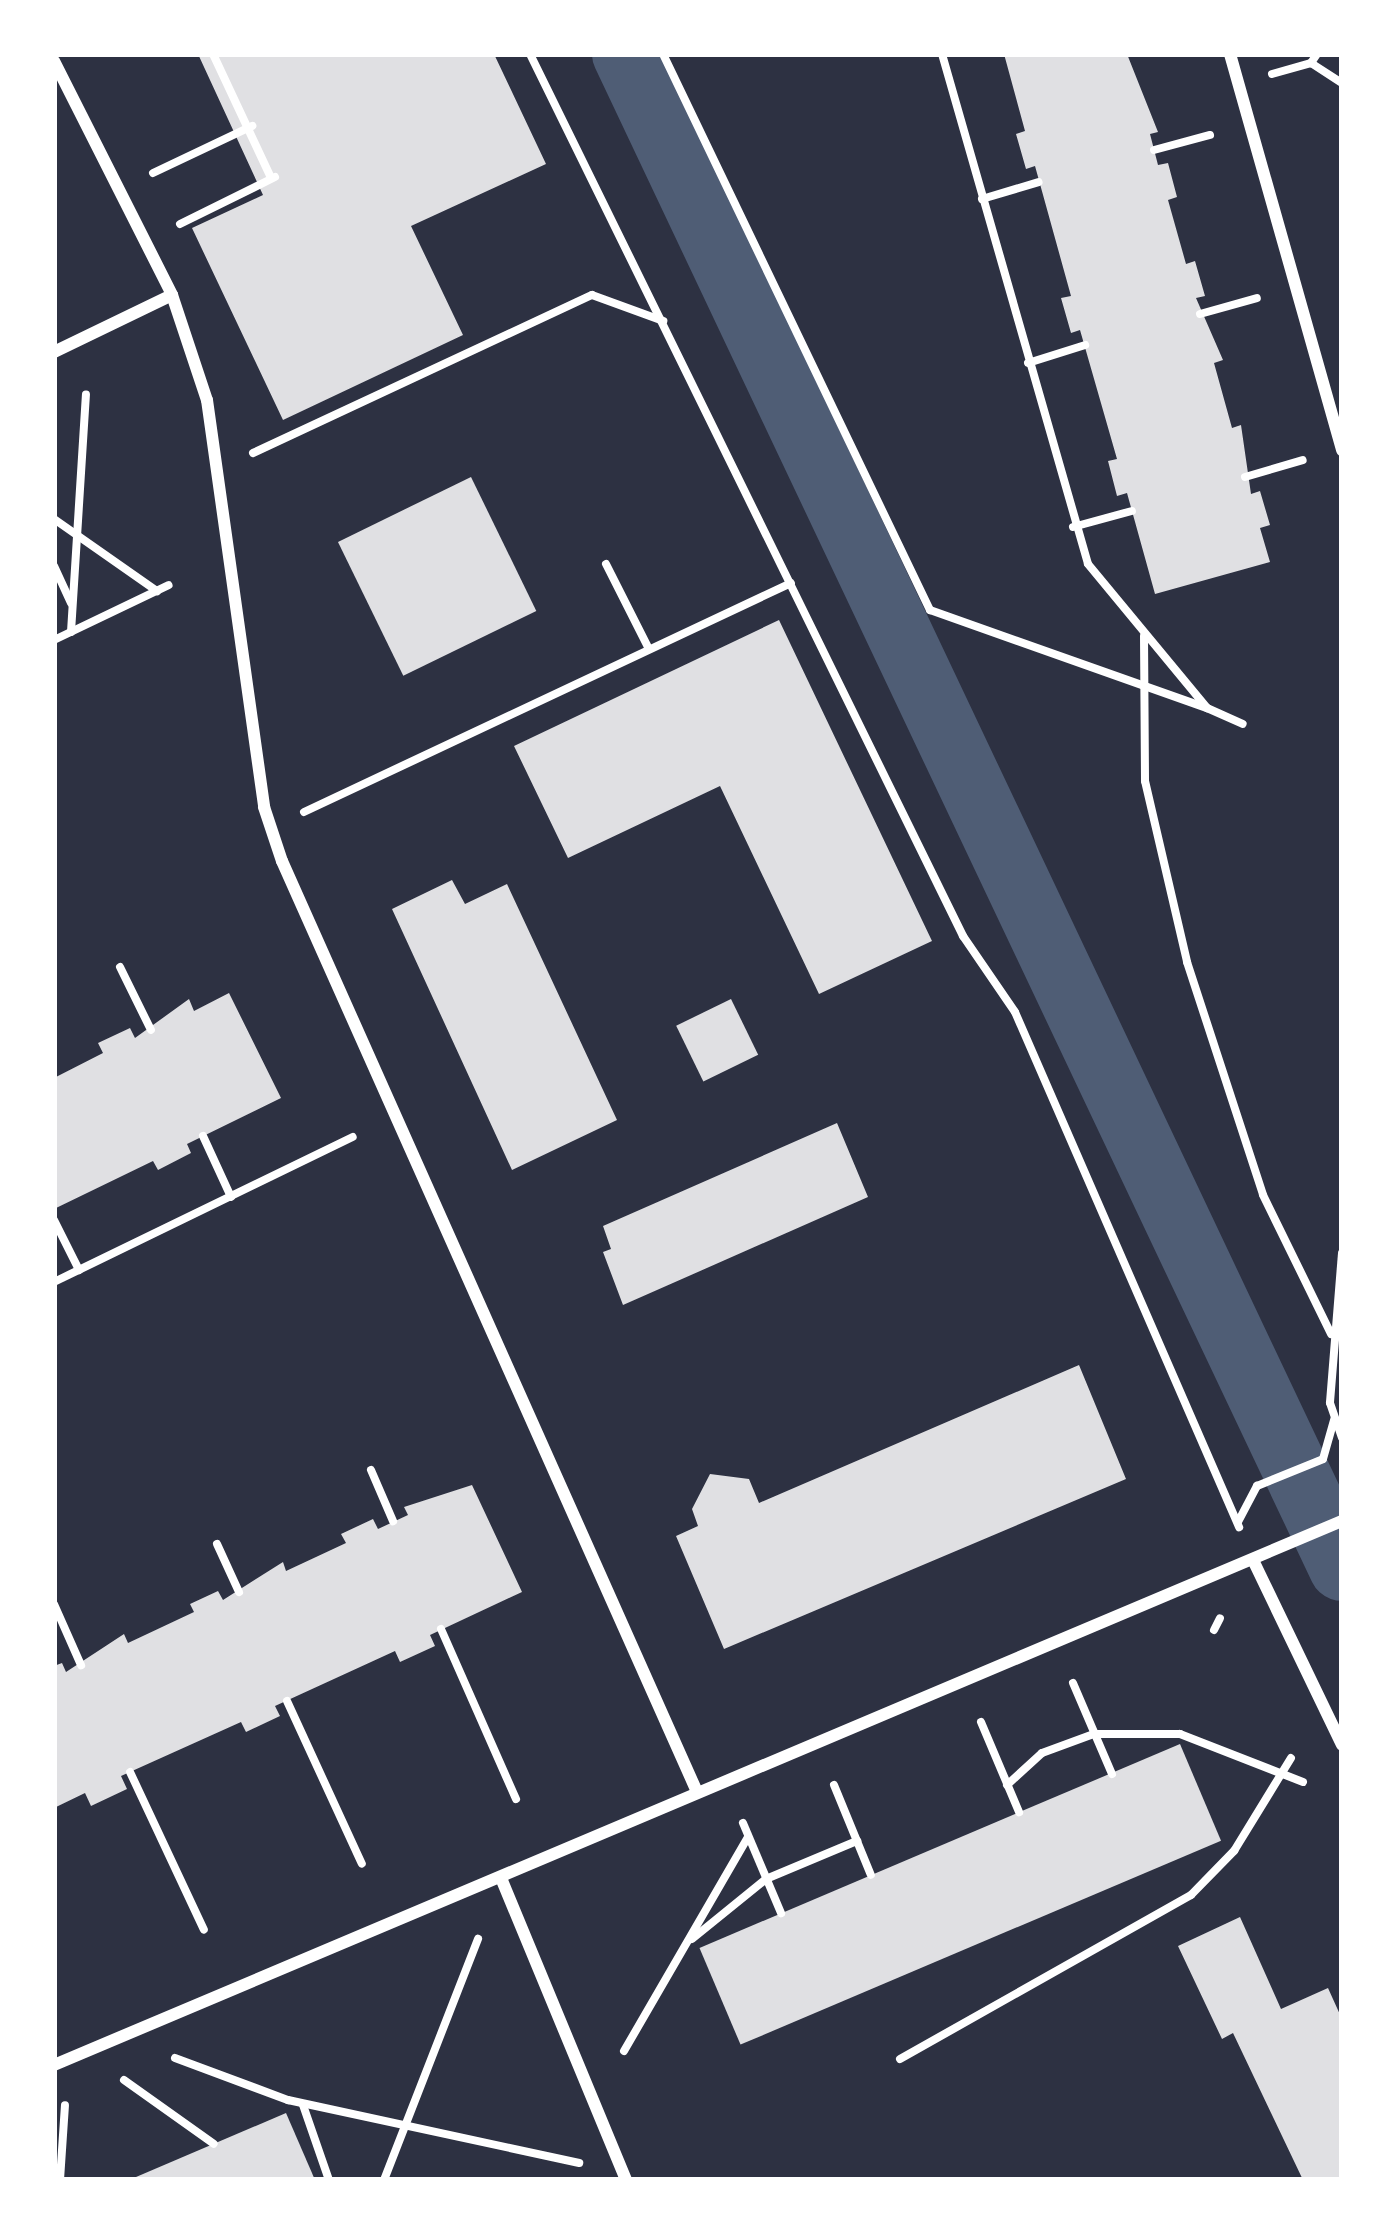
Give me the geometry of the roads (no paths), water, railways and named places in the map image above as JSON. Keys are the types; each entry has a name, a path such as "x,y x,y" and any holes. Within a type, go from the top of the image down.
{"street":[{"path":"1230,54 1342,450"},
{"path":"54,62 172,295 207,400 264,807 304,916 697,1792"},
{"path":"54,352 172,295"},
{"path":"54,2065 1342,1521"},
{"path":"1253,1560 1342,1745"},
{"path":"501,1878 625,2177"}],"waterway":[{"path":"625,54 1342,1568"}]}
